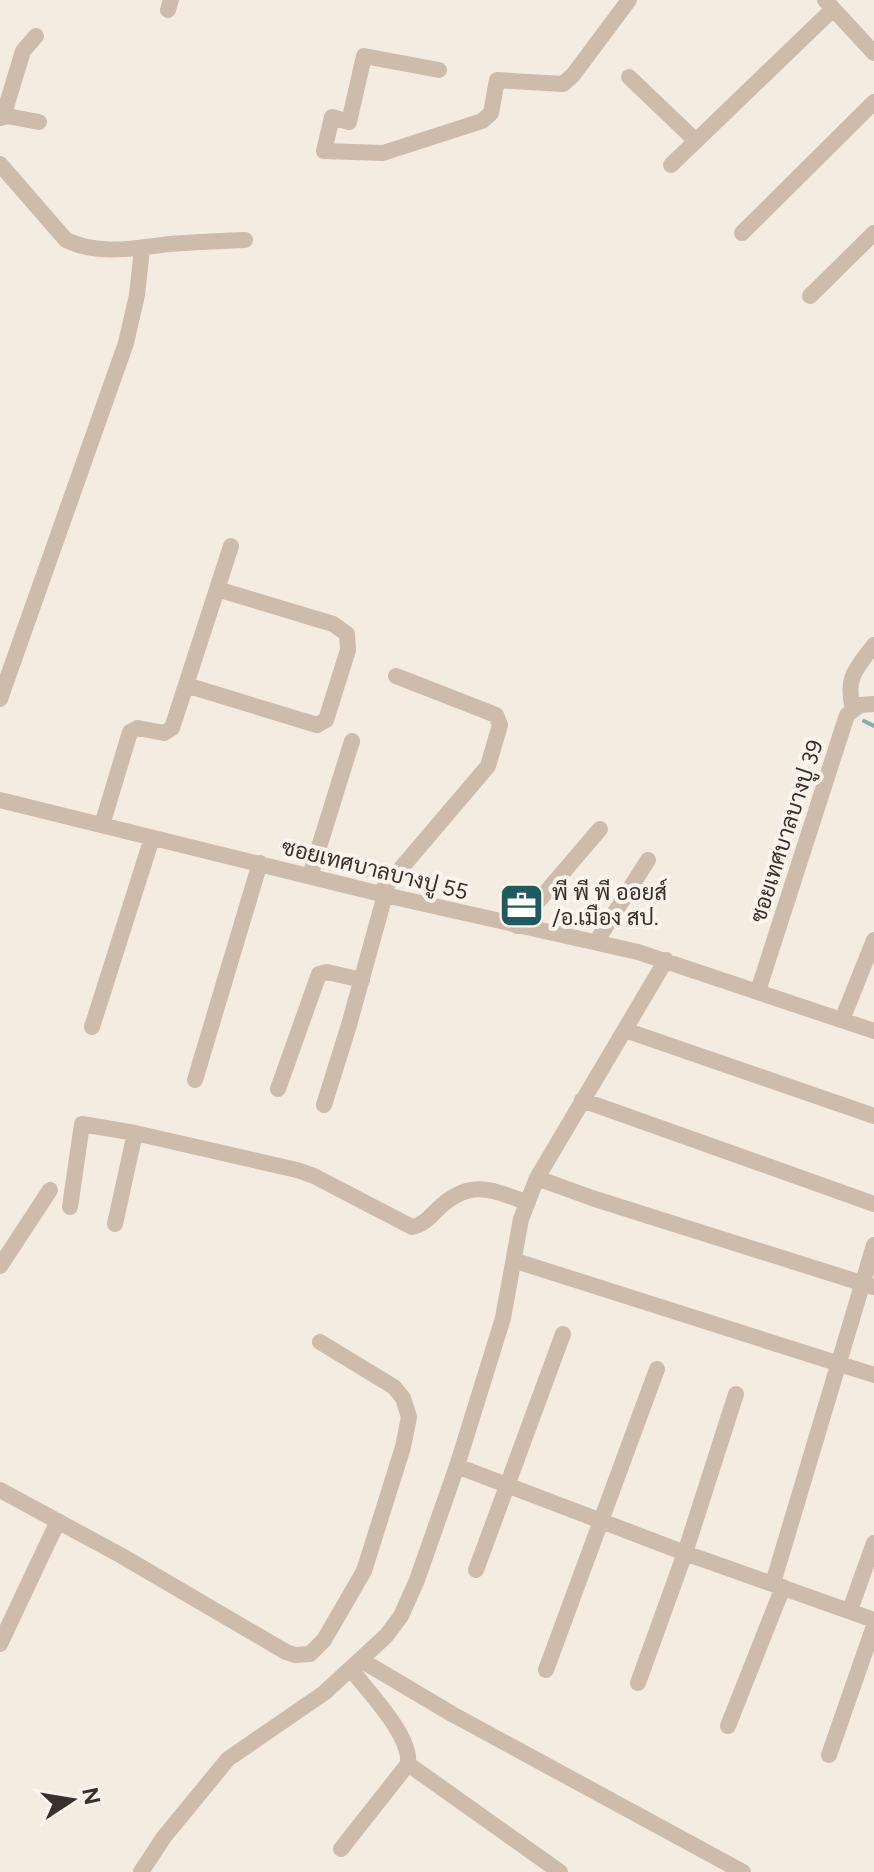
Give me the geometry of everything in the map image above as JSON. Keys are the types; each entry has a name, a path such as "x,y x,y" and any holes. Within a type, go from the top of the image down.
{"street":[{"path":"439,70 364,56 349,122 332,117 324,151 383,153 482,121 491,113 497,80 563,84 629,0"},
{"path":"671,165 829,4 874,53"},
{"path":"36,36 23,51 1,118 39,122"},
{"path":"629,77 696,141"},
{"path":"742,233 874,102"},
{"path":"0,164 66,240 80,246 142,249 245,240"},
{"path":"810,296 874,233"},
{"path":"0,699 126,343 137,295 142,249"},
{"path":"102,825 130,732 138,728 164,733 172,728 231,546"},
{"path":"186,685 317,725 326,720 348,650 347,634 333,624 217,589"},
{"path":"874,645 849,683 853,709 874,704"},
{"path":"324,1105 362,980 382,894 488,766 500,725 496,715 396,676"},
{"name":"ซอยเทศบาลบางปู 39","path":"758,991 844,723 853,709"},
{"path":"310,876 352,741"},
{"name":"ซอยเทศบาลบางปู 55","path":"0,800 666,960 874,1031"},
{"path":"517,926 600,829"},
{"path":"92,1027 152,838"},
{"path":"596,942 648,860"},
{"path":"195,1080 260,863"},
{"path":"842,1020 874,940"},
{"path":"141,1872 164,1837 228,1759 324,1693 386,1636 401,1616 457,1466 503,1318 526,1202 582,1100 666,960"},
{"path":"278,1089 319,974 327,972 362,980"},
{"path":"625,1030 874,1116"},
{"path":"582,1100 874,1204"},
{"path":"70,1207 82,1124 297,1170 412,1227 419,1226 447,1200 462,1191 487,1188 526,1202"},
{"path":"115,1224 135,1133"},
{"path":"537,1178 868,1285"},
{"path":"0,1266 50,1190"},
{"path":"728,1726 778,1585 840,1364 868,1285 874,1245"},
{"path":"516,1261 874,1375"},
{"path":"476,1570 563,1334"},
{"path":"0,1490 286,1652 310,1654 324,1640 364,1571 403,1447 409,1417 403,1398 394,1387 320,1342"},
{"path":"546,1670 657,1369"},
{"path":"638,1683 685,1553 736,1394"},
{"path":"457,1466 685,1553 850,1610 874,1623 829,1755"},
{"path":"0,1644 58,1521"},
{"path":"850,1610 874,1543"},
{"path":"341,1849 408,1764 409,1755 398,1730 356,1665"},
{"path":"356,1665 743,1872"},
{"path":"408,1764 560,1872"}],"waterway":[{"path":"864,721 874,726"}],"place":[{"name":"พี พี พี ออยส์ /อ.เมือง สป.","path":"521,905"}]}
